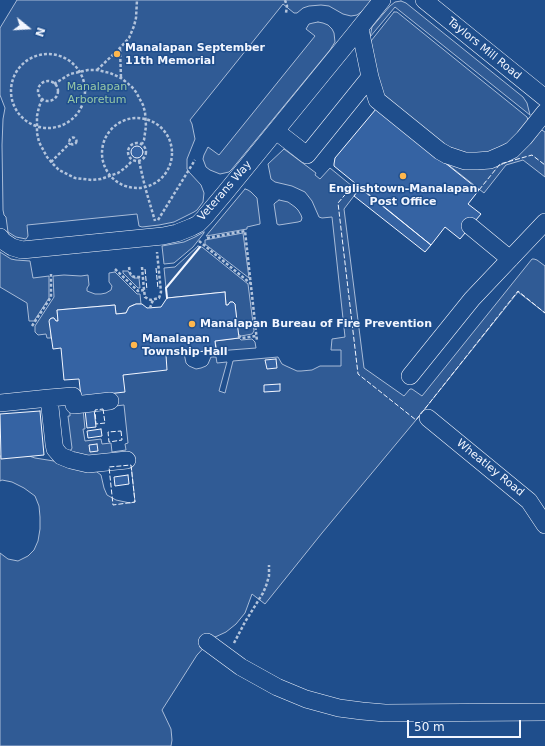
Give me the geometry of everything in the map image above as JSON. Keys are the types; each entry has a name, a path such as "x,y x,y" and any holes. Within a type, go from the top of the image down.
{"street":[{"name":"Veterans Way","path":"0,237 12,247 22,250 163,236 184,231 198,224 382,0"},
{"name":"Taylors Mill Road","path":"424,0 545,98"},
{"path":"360,28 375,97 379,102 440,151 454,158 465,161 484,161 508,152 517,146 545,112"},
{"path":"276,130 308,155 370,77"},
{"path":"410,376 472,299 545,222"},
{"path":"470,226 510,258"},
{"path":"0,403 49,398 93,397"},
{"path":"49,398 47,432 55,449 61,456 88,464 127,460"},
{"name":"Wheatley Road","path":"428,418 529,501 545,525"},
{"path":"207,642 241,667 277,687 306,699 339,708 385,713 545,712"}],"path":[{"path":"97,70 129,38 134,26 137,0"},
{"path":"285,0 287,6 286,13"},
{"path":"120,48 121,78"},
{"path":"43,54 60,55 75,64 80,71 84,78 86,87 84,104 74,119 66,124 57,128 47,129 36,126 22,118 16,110 12,101 12,82 15,73 28,60 43,54"},
{"path":"54,84 70,74 88,70 97,70 110,73 121,78 132,87 143,105 146,119 146,133 142,144"},
{"path":"45,82 52,82 54,84 57,89 55,97 51,100 42,99 38,91 40,85 45,82"},
{"path":"42,99 36,126 39,142 42,150 59,170 75,178 92,180 111,176 125,168 132,161 135,162 143,160 146,155 146,149 142,144 134,143 129,147 128,156 132,161"},
{"path":"139,118 146,119 157,125 166,134 170,141 172,158 170,166 160,179 153,184 139,188 121,184 111,176 102,156 104,142 112,129 124,121 139,118"},
{"path":"51,162 70,143"},
{"path":"139,161 156,224 195,160"},
{"path":"250,283 200,240 245,231 257,340"},
{"path":"142,267 145,297 153,300 159,298 161,292 157,247"},
{"path":"129,268 130,273 134,276 142,277"},
{"path":"115,269 138,291 144,290"},
{"path":"32,326 52,297 51,274"},
{"path":"150,308 153,300"},
{"path":"238,336 242,338 256,336"},
{"path":"228,657 245,622 263,593 269,576 269,564"}],"green space":[{"name":"Manalapan Arboretum","path":"17,0 372,0 364,10 357,15 351,16 343,14 329,6 321,5 309,6 303,8 297,13 294,13 283,4 190,120 195,139 187,159 187,169 201,185 204,193 203,202 197,210 174,222 142,227 139,226 137,214 27,225 28,236 26,239 16,237 8,232 6,217 3,210 2,145 5,108 0,95 0,28"},
{"path":"401,1 406,3 523,97 527,103 530,115 395,7 370,37 372,27 390,6 395,2"},
{"path":"394,12 397,12 527,117 528,120 517,139 485,155 448,150 381,97 371,41"},
{"path":"318,22 328,25 334,33 335,42 330,50 229,172 220,174 206,167 203,159 208,147 219,155 315,36 306,29 309,24"},
{"path":"540,129 545,132 545,177 523,160 506,165 484,193 441,159 460,165"},
{"path":"284,149 316,173 315,175 320,179 330,168 352,186 355,183 360,188 344,209 364,368 404,396 410,389 412,389 422,396 532,259 537,260 545,266 545,313 518,292 416,420 265,604 252,594 245,613 236,624 226,632 213,638 197,655 162,710 171,729 171,746 0,746 0,553 8,559 18,561 28,556 34,550 38,541 40,517 39,506 35,496 12,482 0,481 0,456 23,454 35,458 79,465 93,469 101,475 107,495 116,500 130,503 135,502 130,455 96,459 66,451 71,450 72,448 68,416 70,416 70,410 83,409 85,429 83,429 85,441 101,439 102,444 111,443 112,452 126,450 125,444 128,443 124,405 115,406 113,393 123,375 166,355 184,353 186,363 196,369 206,366 211,357 216,357 217,363 227,362 219,391 225,393 233,361 278,357 282,364 297,371 312,370 320,366 341,366 341,350 331,350 332,339 345,337 332,217 319,217 312,201 305,192 292,186 275,182 271,179 268,164"},
{"path":"245,189 257,198 260,224 247,227 247,229 206,236"},
{"path":"279,200 288,202 295,207 301,215 301,221 279,225 277,224 274,204"},
{"path":"204,232 193,247 174,263 164,264 162,246 184,242"},
{"path":"243,233 249,278 205,244 205,240"},
{"path":"198,246 202,247 248,284 254,331 252,334 241,336 238,334 235,304 230,302 226,305 225,292 167,298 164,268 175,267"},
{"path":"0,252 11,259 30,261 33,278 49,276 49,298 34,321 29,321 27,303 0,287"},
{"path":"123,271 128,271 134,278 139,278 140,288 138,288 123,273"},
{"path":"115,272 137,294 140,294 141,304 136,304 129,307 126,313 116,314 115,305 57,310 58,321 54,318 50,319 51,338 47,338 46,334 38,335 35,332 35,326 54,297 53,276 88,275 89,285 87,291 95,294 101,294 111,290 112,286 109,282 109,273"},
{"path":"239,338 241,340 252,339 255,342 256,348 217,351 215,341"}],"building":[{"name":"Englishtown-Manalapan Post Office","path":"376,109 479,190 468,204 481,214 460,239 445,227 431,245 334,166 335,158"},
{"path":"137,146 141,148 143,152 141,156 137,158 133,156 131,152 133,148"},
{"path":"360,188 431,245 425,252 354,196"},
{"name":"Manalapan Township Hall","path":"225,292 226,305 230,302 235,304 239,338 215,341 216,350 166,355 167,370 123,375 125,392 81,397 79,379 64,380 61,348 53,349 49,321 50,319 54,318 58,321 57,310 115,305 116,314 126,313 129,307 136,304 142,304 147,308 161,307 167,298"},
{"path":"276,359 277,368 267,369 265,360"},
{"path":"280,384 280,391 264,392 264,385"},
{"path":"94,409 96,427 87,428 85,410"},
{"path":"40,411 44,455 1,459 0,414"},
{"path":"101,429 102,436 88,438 87,431"},
{"path":"97,444 98,451 90,452 89,445"},
{"path":"128,475 129,484 115,486 114,477"}],"fence":[{"path":"479,190 500,164 532,155 545,165"},
{"path":"355,183 338,203 358,374 416,420 518,291 545,313"},
{"path":"156,268 158,289"},
{"path":"145,269 147,290"},
{"path":"103,409 105,423 96,424 95,410 103,409"},
{"path":"121,431 122,440 109,442 108,432 121,431"},
{"path":"131,465 135,502 113,505 109,467 131,465"}],"wall":[{"path":"167,298 166,288 200,247"}],"place":[{"name":"Manalapan September 11th Memorial","path":"117,54"},
{"name":"Englishtown-Manalapan Post Office","path":"403,176"},
{"name":"Manalapan Bureau of Fire Prevention","path":"192,324"},
{"name":"Manalapan Township Hall","path":"134,345"}]}
